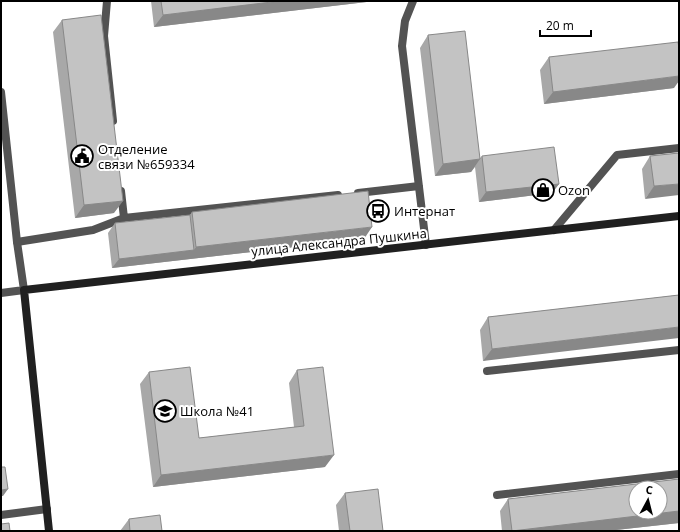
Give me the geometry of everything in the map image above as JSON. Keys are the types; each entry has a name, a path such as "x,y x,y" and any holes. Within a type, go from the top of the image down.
{"main road":[{"name":"улица Александра Пушкина","path":"24,290 679,216"},
{"path":"24,290 49,531"}],"street":[{"path":"107,1 104,36 114,131"},
{"path":"413,1 405,21 402,46 426,245"},
{"path":"1,92 2,115 24,290"},
{"path":"554,230 617,155 679,148"},
{"path":"120,179 124,218"},
{"path":"17,242 93,230 124,218 419,186"},
{"name":"улица Александра Пушкина","path":"1,293 24,290"},
{"path":"487,371 679,350"},
{"path":"497,495 679,474"},
{"path":"1,515 47,509"}],"building":[{"path":"161,1 280,1 163,15"},
{"path":"101,15 123,201 84,205 62,20"},
{"path":"465,31 480,159 443,164 428,35"},
{"path":"678,42 679,76 553,92 549,57"},
{"path":"554,147 559,184 486,192 482,156"},
{"path":"679,153 679,184 654,186 650,156"},
{"path":"368,191 372,227 196,247 192,212"},
{"path":"190,215 194,250 119,259 115,223"},
{"path":"679,295 679,327 492,349 488,317"},
{"name":"Школа №41","path":"190,367 199,438 304,426 297,370 323,367 334,455 161,475 149,372"},
{"path":"1,467 5,467 8,489 1,490"},
{"path":"679,479 679,511 668,512 668,480"},
{"path":"628,485 628,517 512,531 508,499"},
{"path":"378,489 383,531 350,531 345,493"},
{"path":"160,515 162,531 130,531 129,519"},
{"path":"9,523 10,531 1,531 1,524"}],"place":[{"name":"Отделение связи №659334","path":"82,156"},
{"name":"Ozon","path":"543,190"},
{"name":"Интернат","path":"378,211"},
{"name":"Школа №41","path":"165,411"}]}
